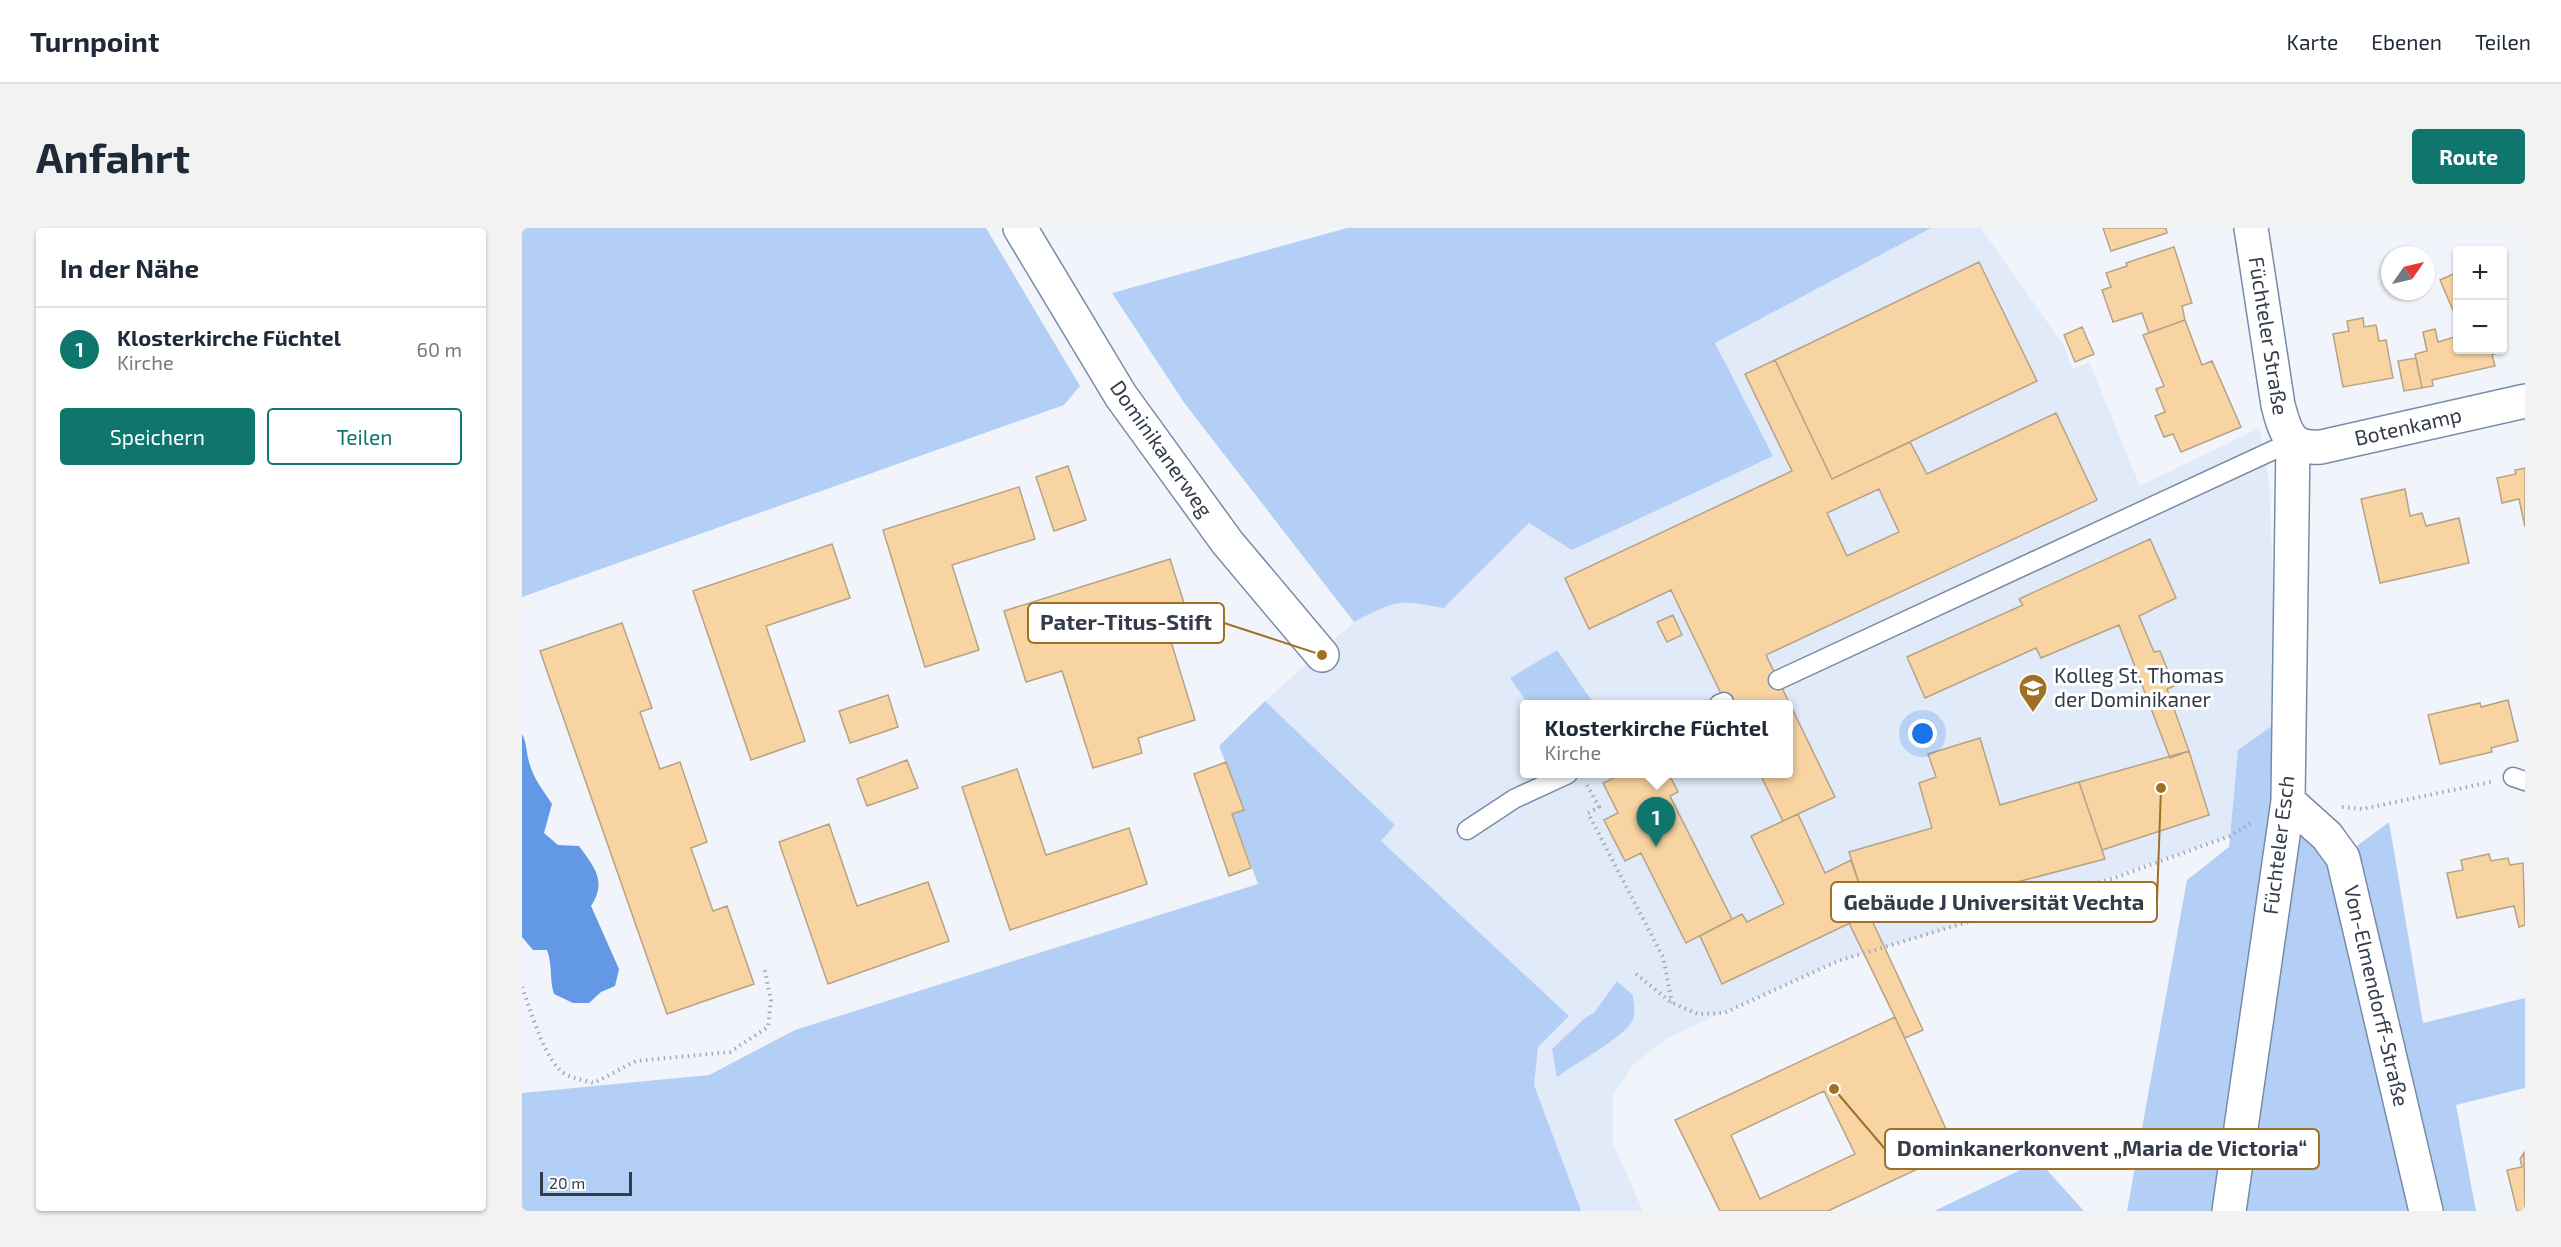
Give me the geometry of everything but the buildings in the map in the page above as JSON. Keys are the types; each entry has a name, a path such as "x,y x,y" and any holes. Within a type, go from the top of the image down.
{"street":[{"name":"Dominikanerweg","path":"1020,228 1121,396 1227,542 1322,655"},
{"name":"Füchteler Straße","path":"2251,228 2278,405 2284,428 2293,441"},
{"name":"Botenkamp","path":"2293,441 2306,449 2321,447 2525,401"},
{"name":"Füchteler Esch","path":"2229,1211 2288,801 2293,441"},
{"name":"Von-Elmendorff-Straße","path":"2288,801 2327,836 2343,858 2426,1211"}],"lane":[{"path":"1778,680 2293,441"},
{"path":"1467,830 1514,799 1559,778"}],"path":[{"path":"2341,806 2362,809 2519,779"},
{"path":"1586,782 1599,807 1588,813 1663,957 1672,1003"},
{"path":"1636,974 1672,1003 1698,1014 1724,1013 1838,961 2028,905 2230,836 2288,801"},
{"path":"522,987 540,1036 559,1069 575,1078 594,1083 636,1061 730,1052 768,1028 771,1000 764,967"}],"shaded area":[{"path":"522,228 986,228 1080,386 1064,405 522,597"},
{"path":"1347,228 1931,228 1715,343 1773,456 1572,550 1529,523 1444,608 1417,603 1398,603 1379,609 1354,622 1185,404 1112,293"},
{"name":"Kolleg St. Thomas der Dominikaner","path":"1931,228 1981,228 2064,346 2073,369 2089,362 2140,486 2259,428 2269,482 2279,721 2238,750 2230,836 2028,905 1838,961 1667,1038 1633,1065 1613,1095 1613,1143 1643,1211 762,1211 795,1030 1258,884 1395,825 1265,701 1354,622 1378,609 1404,600 1445,608 1529,523 1773,456 1715,343"},
{"path":"1557,650 1591,700 1525,700 1510,678"},
{"path":"1265,701 1395,825 1381,841 1569,1016 1538,1047 1534,1085 1581,1211 522,1211 522,1093 709,1075 795,1030 1258,884 1232,814 1244,810 1219,746"},
{"path":"2279,721 2286,802 2330,866 2389,822 2423,1023 2525,998 2525,1088 2456,1105 2476,1211 2127,1211 2187,880 2229,847 2238,750"},
{"path":"1617,981 1633,995 1634,1017 1629,1026 1611,1041 1557,1077 1552,1049 1586,1017 1594,1013"},
{"path":"2039,1161 2084,1211 1934,1211"}],"water":[{"path":"522,734 533,773 552,804 544,833 558,845 579,846 597,875 598,889 591,906 619,969 615,986 601,992 589,1003 573,1003 554,994 547,950 533,950 522,937"}],"place":[{"name":"Pater-Titus-Stift","path":"1322,655"},
{"name":"Kolleg St. Thomas der Dominikaner","path":"2033,714"},
{"name":"Gebäude J Universität Vechta","path":"2161,788"},
{"name":"Klosterkirche Füchtel","path":"1656,847"},
{"name":"Dominkanerkonvent „Maria de Victoria“","path":"1834,1089"}]}
